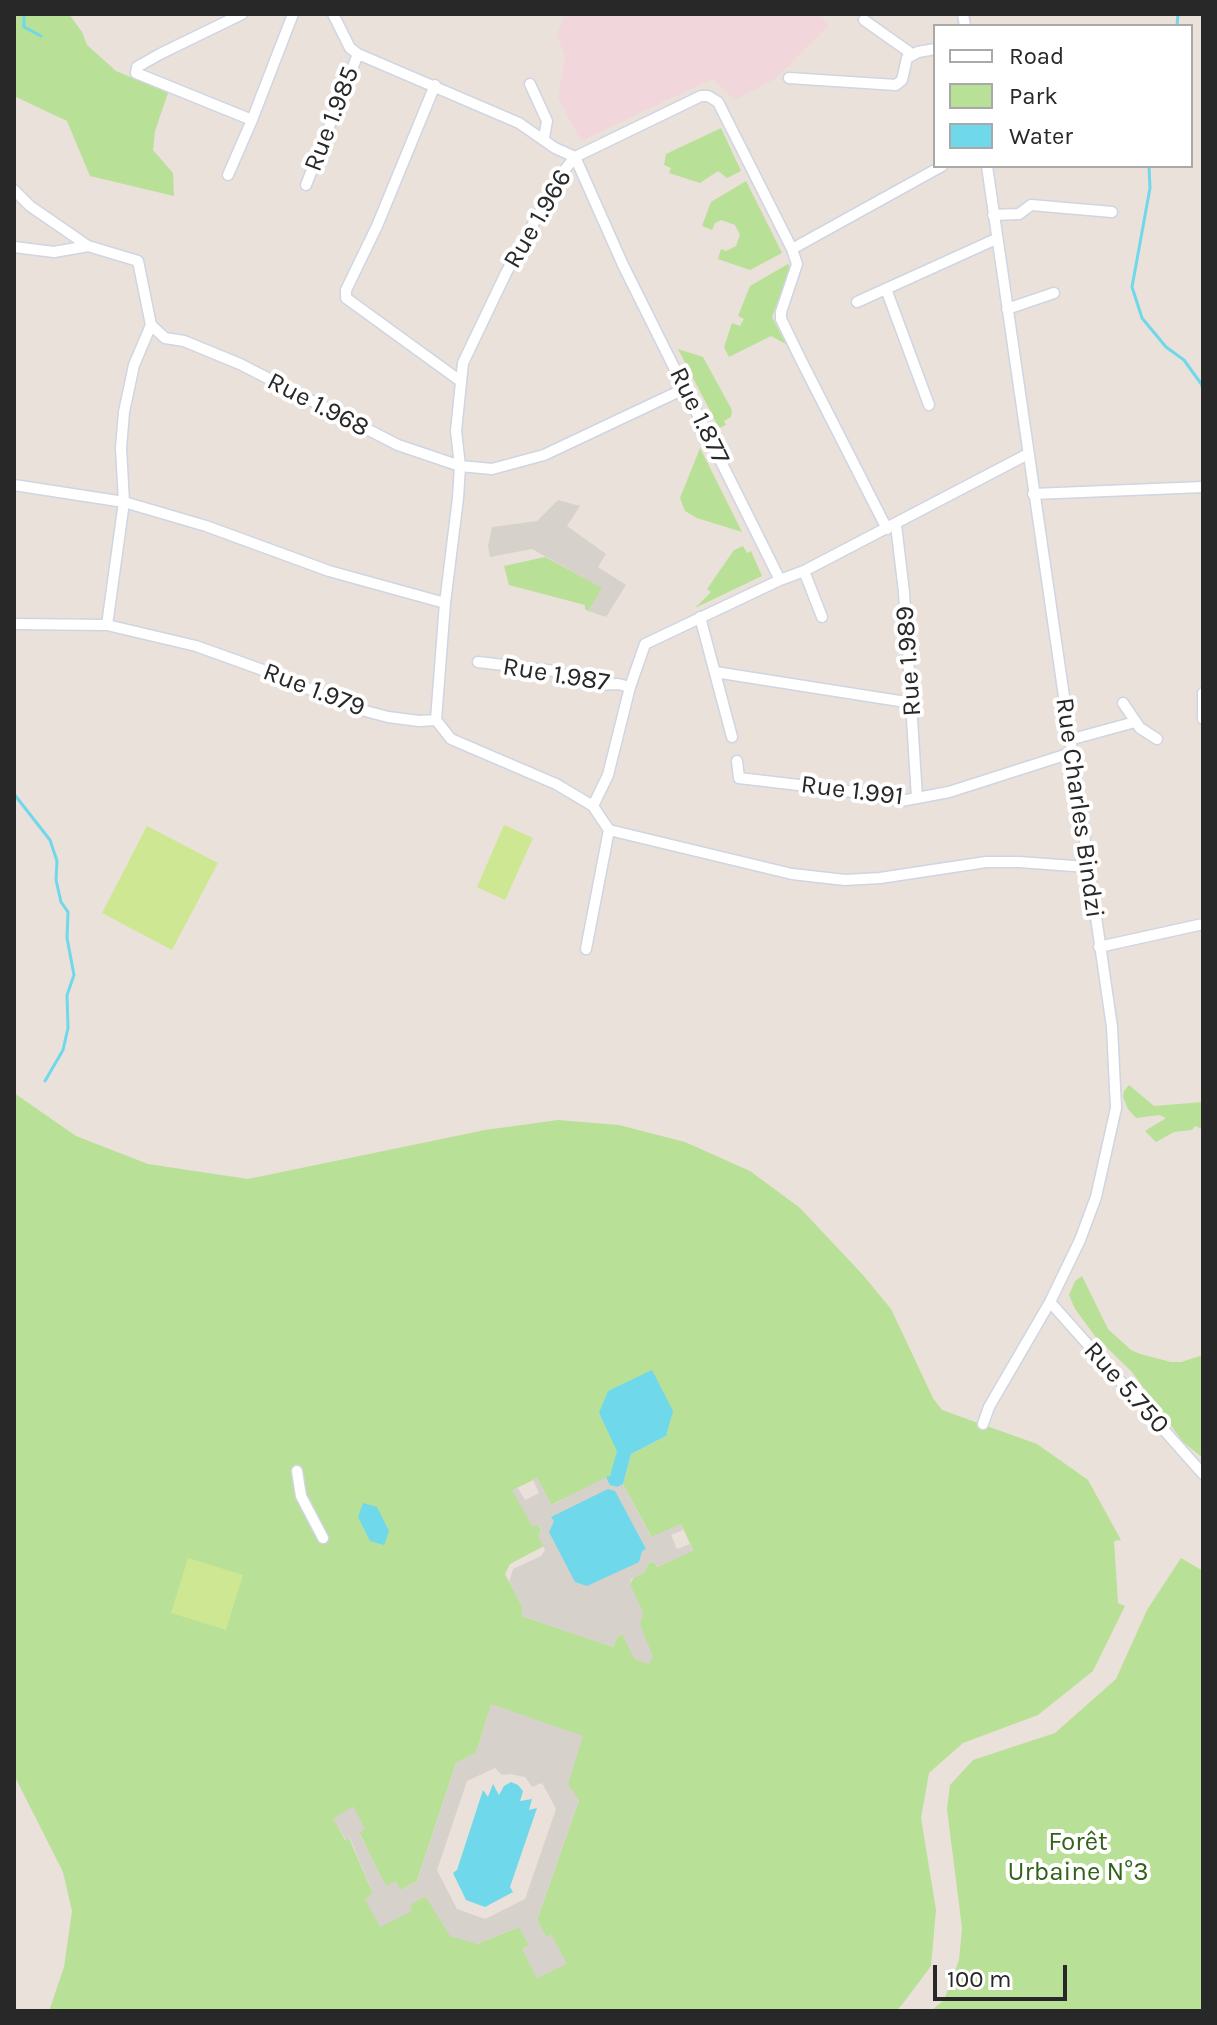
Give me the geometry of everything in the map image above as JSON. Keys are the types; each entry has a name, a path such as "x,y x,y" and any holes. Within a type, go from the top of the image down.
{"street":[{"path":"242,14 160,54 136,70 141,77 252,120"},
{"path":"228,175 293,14"},
{"path":"333,14 350,48 358,54"},
{"path":"864,20 912,54"},
{"path":"789,78 896,85 902,80 907,58 933,49"},
{"name":"Rue 1.966","path":"358,54 519,123 555,148 575,157 559,177 506,273 463,363 456,431 460,466 436,720"},
{"name":"Rue 1.985","path":"306,185 358,54"},
{"path":"530,84 547,121 544,138"},
{"path":"435,85 377,226 346,290 346,298 459,380"},
{"path":"575,157 701,96 712,97 718,102 797,264 781,319 892,527"},
{"name":"Rue 1.877","path":"575,157 623,265 780,580"},
{"path":"792,249 938,168"},
{"name":"Rue Charles Bindzi","path":"983,1424 989,1407 1050,1302 1080,1240 1096,1197 1116,1108 1112,1027 987,168"},
{"path":"14,190 30,206 88,246 138,261 151,325 134,365 124,412 121,448 124,502 107,625"},
{"path":"993,215 1019,214 1031,205 1112,212"},
{"path":"857,302 996,239"},
{"path":"14,247 54,252 88,246"},
{"path":"886,289 929,405"},
{"path":"1007,309 1054,293"},
{"name":"Rue 1.968","path":"151,325 165,338 184,341 240,364 398,445 460,466 492,469 532,459 686,388"},
{"path":"780,580 892,527 1028,454"},
{"path":"14,485 124,502 206,526 329,571 445,603"},
{"path":"1033,494 1203,487"},
{"name":"Rue 1.989","path":"892,527 912,703 917,798"},
{"path":"804,571 822,617"},
{"name":"Rue 1.987","path":"478,662 555,671 589,685 618,684 630,687 645,644 780,580"},
{"path":"700,617 732,737"},
{"name":"Rue 1.979","path":"14,624 107,625 196,646 373,713 419,721 436,720"},
{"path":"715,672 912,703"},
{"path":"593,806 608,775 630,687"},
{"path":"1203,693 1203,719"},
{"path":"1123,703 1135,722 1157,739"},
{"path":"436,720 451,739 556,784 593,806 609,830 792,874 820,878 880,878 986,862 1087,867"},
{"path":"1069,740 1135,722"},
{"name":"Rue 1.991","path":"737,761 739,778 841,790 901,801 949,792 1071,753"},
{"path":"586,949 609,830"},
{"path":"1099,947 1203,924"},
{"name":"Rue 5.750","path":"1050,1302 1203,1474"},
{"path":"297,1471 301,1496 323,1538"}],"shaded area":[{"path":"565,14 819,14 829,26 776,78 735,100 712,79 581,141 558,98 565,57 557,35"},
{"path":"558,500 580,506 567,526 606,554 598,567 626,585 606,617 588,611 602,588 532,549 490,557 488,546 492,527 537,521"},
{"path":"606,1477 611,1485 617,1487 623,1484 651,1537 681,1524 683,1530 671,1535 677,1549 690,1544 693,1551 657,1567 653,1561 644,1573 631,1579 630,1584 643,1612 640,1624 653,1657 649,1664 634,1659 622,1634 617,1637 613,1647 522,1616 522,1606 509,1582 513,1569 541,1556 545,1550 538,1536 541,1531 539,1525 532,1526 512,1490 518,1488 525,1500 539,1493 533,1480 537,1478 552,1505"},
{"path":"491,1704 583,1736 568,1784 579,1800 537,1920 546,1937 551,1934 567,1964 537,1978 522,1949 529,1945 519,1927 477,1944 450,1936 425,1896 410,1905 412,1911 380,1927 365,1899 373,1894 350,1838 346,1840 333,1819 353,1806 365,1829 359,1833 386,1886 396,1881 401,1890 417,1881 456,1763 476,1753","holes":["495,1768 502,1775 525,1777 532,1787 542,1783 556,1809 525,1899 485,1919 457,1909 437,1870 467,1781"]}],"green space":[{"path":"14,14 69,14 87,45 116,71 168,93 155,131 153,150 173,173 174,196 90,176 67,121 14,96"},
{"path":"721,128 741,171 727,178 718,171 700,183 669,173 671,168 664,165 666,154"},
{"path":"746,181 782,253 750,270 718,259 721,249 726,251 736,246 740,235 735,225 721,220 715,223 712,230 702,226 711,202"},
{"path":"788,264 790,268 772,317 786,344 771,336 729,357 724,347 732,323 740,326 744,319 738,316 750,286"},
{"path":"678,349 703,357 732,410 731,417 724,421 726,425 719,428"},
{"path":"700,448 742,532 697,518 685,511 680,498"},
{"path":"743,546 747,553 751,551 762,576 695,608 711,592 707,589 734,550"},
{"path":"545,557 603,588 588,611 585,605 509,585 504,566"},
{"path":"504,825 533,838 505,900 477,887"},
{"path":"147,826 218,863 172,950 102,913"},
{"path":"1129,1085 1154,1106 1203,1102 1203,1129 1195,1126 1192,1130 1174,1132 1156,1142 1145,1131 1166,1118 1159,1115 1136,1118 1123,1097"},
{"path":"14,1093 76,1136 148,1164 248,1179 485,1130 558,1120 619,1125 685,1142 750,1171 800,1208 891,1309 933,1398 942,1410 1037,1444 1088,1480 1121,1540 1114,1541 1118,1603 1125,1606 1093,1671 1038,1715 963,1743 929,1773 921,1818 936,1910 931,1966 896,2011 49,2011 64,1967 72,1911 63,1872 14,1775","holes":["599,1413 666,1436 631,1454 623,1484 652,1538 681,1524 693,1550 657,1567 654,1561 648,1564 644,1573 634,1577 630,1584 639,1624 617,1637 613,1647 522,1616 522,1606 505,1574 510,1564 544,1546 538,1536 541,1531 538,1524 533,1526 513,1490 537,1478 551,1505 610,1476 618,1451","491,1705 579,1800 537,1920 546,1937 551,1935 537,1977 523,1948 530,1946 519,1927 477,1944 425,1896 409,1905 412,1911 366,1899 373,1894 349,1838 345,1840 334,1819 359,1832 386,1887 401,1890 417,1881 456,1763 476,1753"]},
{"path":"1082,1276 1108,1329 1131,1350 1171,1362 1203,1355 1203,1458 1183,1442 1132,1372 1095,1336 1075,1309 1069,1295 1075,1281"},
{"path":"188,1558 243,1575 226,1630 171,1613"},
{"name":"Forêt Urbaine N°3","path":"1181,1558 1203,1571 1203,2011 931,2011 944,2000 959,1960 962,1928 947,1809 950,1785 973,1760 1055,1733 1116,1679 1147,1610"}],"water":[{"path":"652,1370 673,1411 666,1436 631,1454 623,1484 617,1487 610,1485 606,1477 610,1476 617,1451 599,1413 608,1391"},
{"path":"608,1489 615,1491 646,1549 642,1551 639,1562 587,1586 575,1582 549,1532 554,1521 551,1517"},
{"path":"363,1503 377,1507 389,1531 384,1545 370,1541 358,1517"},
{"path":"511,1782 523,1791 520,1801 532,1799 529,1810 537,1808 510,1887 513,1892 485,1907 466,1900 453,1873 457,1870 483,1790 488,1797 493,1784 499,1795 504,1786"}],"waterway":[{"path":"24,14 24,27 41,36"},
{"path":"1177,24 1178,14"},
{"path":"1149,168 1150,188 1132,287 1142,318 1166,347 1184,360 1202,385 1203,392"},
{"path":"14,794 50,840 57,861 56,880 61,902 68,912 67,938 74,975 67,995 68,1028 63,1050 45,1081"}]}
